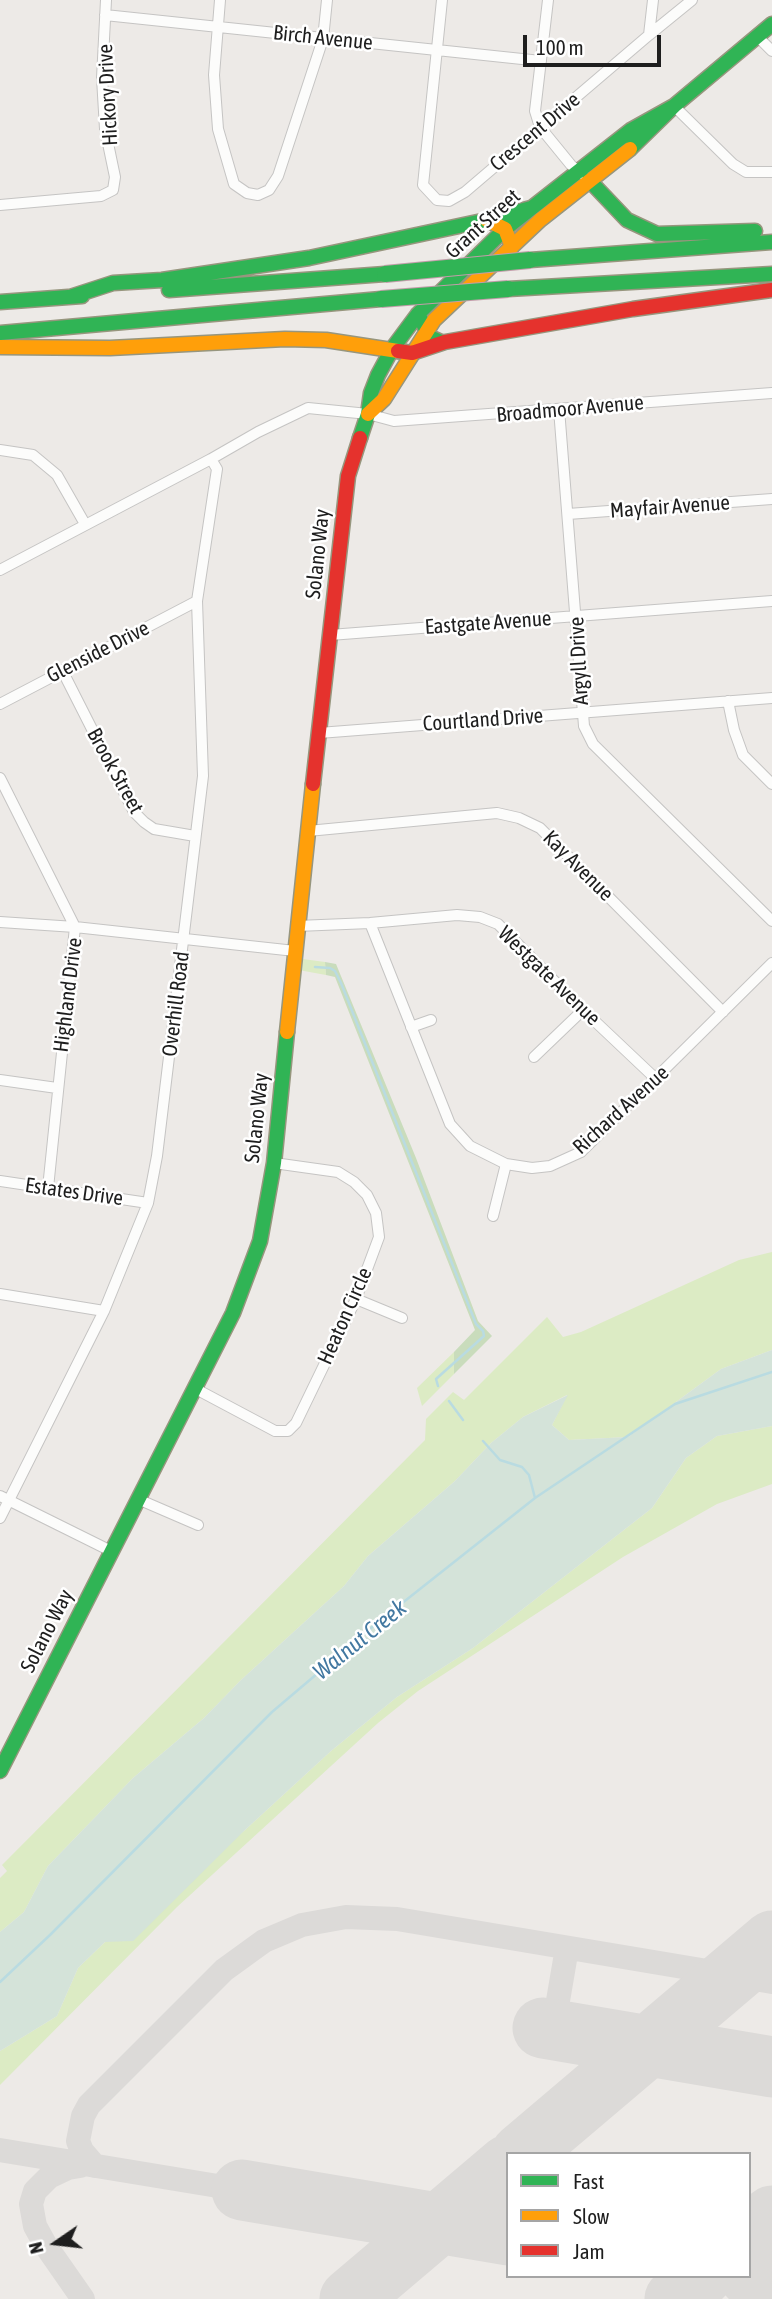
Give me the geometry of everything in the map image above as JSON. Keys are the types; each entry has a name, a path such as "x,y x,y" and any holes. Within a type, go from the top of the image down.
{"main road":[{"name":"Grant Street","path":"369,414 371,393 392,349 418,314 505,229 531,208 641,141 674,106 772,24"},
{"name":"Grant Street","path":"369,414 384,399 434,320 584,176"},
{"path":"584,176 627,220 657,234 772,230"},
{"path":"70,297 113,283 188,276 309,258 531,208"},
{"path":"487,220 505,229 512,247"},
{"path":"0,302 772,242"},
{"path":"0,333 508,289 772,274"},
{"path":"0,347 110,348 285,339 326,340 412,353 441,342 633,309 772,290"},
{"path":"418,314 430,337 441,342"},
{"name":"Solano Way","path":"0,1771 196,1389 233,1313 260,1241 274,1163 307,831 348,476 369,414"}],"street":[{"name":"Hickory Drive","path":"0,205 101,196 113,190 115,177 105,129 102,78 106,0"},
{"path":"220,0 214,75 218,129 233,184 247,193 258,195 269,190 278,176 323,39 327,0"},
{"path":"437,48 442,0"},
{"path":"548,0 535,111 540,127 584,176"},
{"path":"649,34 653,0"},
{"name":"Crescent Drive","path":"437,48 424,185 437,200 449,201 457,198 692,0"},
{"name":"Birch Avenue","path":"105,15 541,61"},
{"path":"757,36 772,51"},
{"path":"674,106 733,164 746,172 772,172"},
{"name":"Broadmoor Avenue","path":"369,414 394,421 772,393"},
{"path":"0,570 308,408 369,414"},
{"name":"Argyll Drive","path":"559,409 584,726 593,744 772,921"},
{"path":"0,450 33,455 57,475 85,524"},
{"name":"Overhill Road","path":"0,1518 4,1498 104,1311 148,1203 157,1156 203,776 197,601 217,469 211,459"},
{"name":"Mayfair Avenue","path":"568,514 772,499"},
{"name":"Glenside Drive","path":"0,704 197,601"},
{"name":"Eastgate Avenue","path":"330,635 772,601"},
{"name":"Brook Street","path":"62,670 134,812 154,829 195,836"},
{"name":"Courtland Drive","path":"319,733 772,698"},
{"path":"728,701 743,755 772,784"},
{"name":"Highland Drive","path":"0,778 75,927 48,1188"},
{"name":"Kay Avenue","path":"307,831 497,813 519,818 540,828 723,1012"},
{"name":"Westgate Avenue","path":"297,926 457,915 480,917 498,924 656,1079"},
{"path":"0,922 75,927 295,951"},
{"name":"Richard Avenue","path":"370,923 450,1124 470,1146 506,1164 532,1168 550,1166 581,1152 772,963"},
{"path":"534,1057 583,1010"},
{"path":"411,1027 431,1020"},
{"path":"0,1080 57,1088"},
{"name":"Heaton Circle","path":"196,1389 275,1431 288,1431 296,1423 356,1299 379,1237 376,1213 367,1195 354,1182 338,1172 274,1163"},
{"path":"493,1216 506,1164"},
{"name":"Estates Drive","path":"0,1181 148,1203"},
{"path":"0,1294 104,1311"},
{"path":"356,1299 402,1318"},
{"path":"4,1498 111,1551"},
{"path":"140,1500 198,1525"}],"green space":[{"path":"295,958 325,962 326,975 293,969"},
{"path":"325,962 336,964 416,1158 478,1321 492,1336 454,1374 454,1352 475,1330 335,977 326,975"},
{"path":"772,1252 772,1350 721,1369 628,1437 569,1440 552,1425 567,1395 523,1417 491,1443 455,1481 368,1556 344,1586 241,1680 204,1718 133,1778 48,1866 24,1912 0,1932 0,1878 7,1871 2,1865 425,1440 426,1419 453,1392 464,1400 547,1317 563,1337 581,1332 739,1260"},
{"path":"454,1352 454,1374 422,1406 417,1388"},
{"path":"772,1426 772,1484 717,1504 623,1557 418,1691 378,1723 177,1907 0,2085 0,2051 57,2016 78,1968 105,1942 245,1830 331,1751 397,1697 473,1648 652,1508 686,1458 717,1436"}],"shaded area":[{"path":"772,1350 772,1426 717,1436 686,1458 652,1508 473,1648 397,1697 331,1751 245,1830 133,1941 105,1942 78,1968 57,2016 0,2051 0,1932 24,1912 48,1866 133,1778 204,1718 241,1680 344,1586 368,1556 455,1481 491,1443 523,1417 568,1395 552,1425 569,1440 628,1437 721,1369"}],"waterway":[{"path":"315,967 335,971 341,983 476,1324 483,1331 484,1336 436,1379 438,1386"},
{"name":"Walnut Creek","path":"0,1982 272,1712 377,1623 535,1498 675,1404 772,1372"},
{"path":"449,1401 463,1420"},
{"path":"483,1441 500,1460 522,1467 529,1475 535,1498"}],"taxiway":[{"path":"95,2166 82,2151 78,2141 83,2116 89,2105 224,1970 264,1941 302,1925 346,1917 397,1919 772,1982"},
{"path":"553,2030 567,1948"},
{"path":"0,2150 242,2190"},
{"path":"80,2166 68,2168 49,2177 35,2191 31,2204 35,2226 83,2299"}],"runway":[{"path":"523,2152 772,1941"},
{"path":"543,2028 772,2067"},
{"path":"350,2299 506,2167"},
{"path":"242,2190 506,2235"},
{"path":"751,2234 772,2216"},
{"path":"751,2276 772,2279"},
{"path":"675,2299 700,2278"}],"traffic: fast":[{"path":"630,149 674,106 772,24"},
{"path":"360,438 378,375 392,349 418,314 505,229 631,130 674,106"},
{"path":"589,180 627,220 657,234 755,231"},
{"path":"70,297 113,283 162,280 309,258 531,208"},
{"path":"530,260 772,242"},
{"path":"385,274 530,260"},
{"path":"169,290 385,274"},
{"path":"508,289 772,274"},
{"path":"381,299 508,289"},
{"path":"0,302 82,296"},
{"path":"0,333 381,299"},
{"path":"418,314 430,337 441,342"},
{"path":"0,1771 233,1313 260,1241 274,1163 287,1032"}],"traffic: slow":[{"path":"368,414 384,399 434,320 540,220 630,149"},
{"path":"487,220 505,229 512,247"},
{"path":"0,347 110,348 285,339 326,340 398,351"},
{"path":"287,1032 313,784"}],"traffic: jam":[{"path":"398,351 412,353 445,342 633,309 772,290"},
{"path":"313,784 348,476 360,438"}]}
